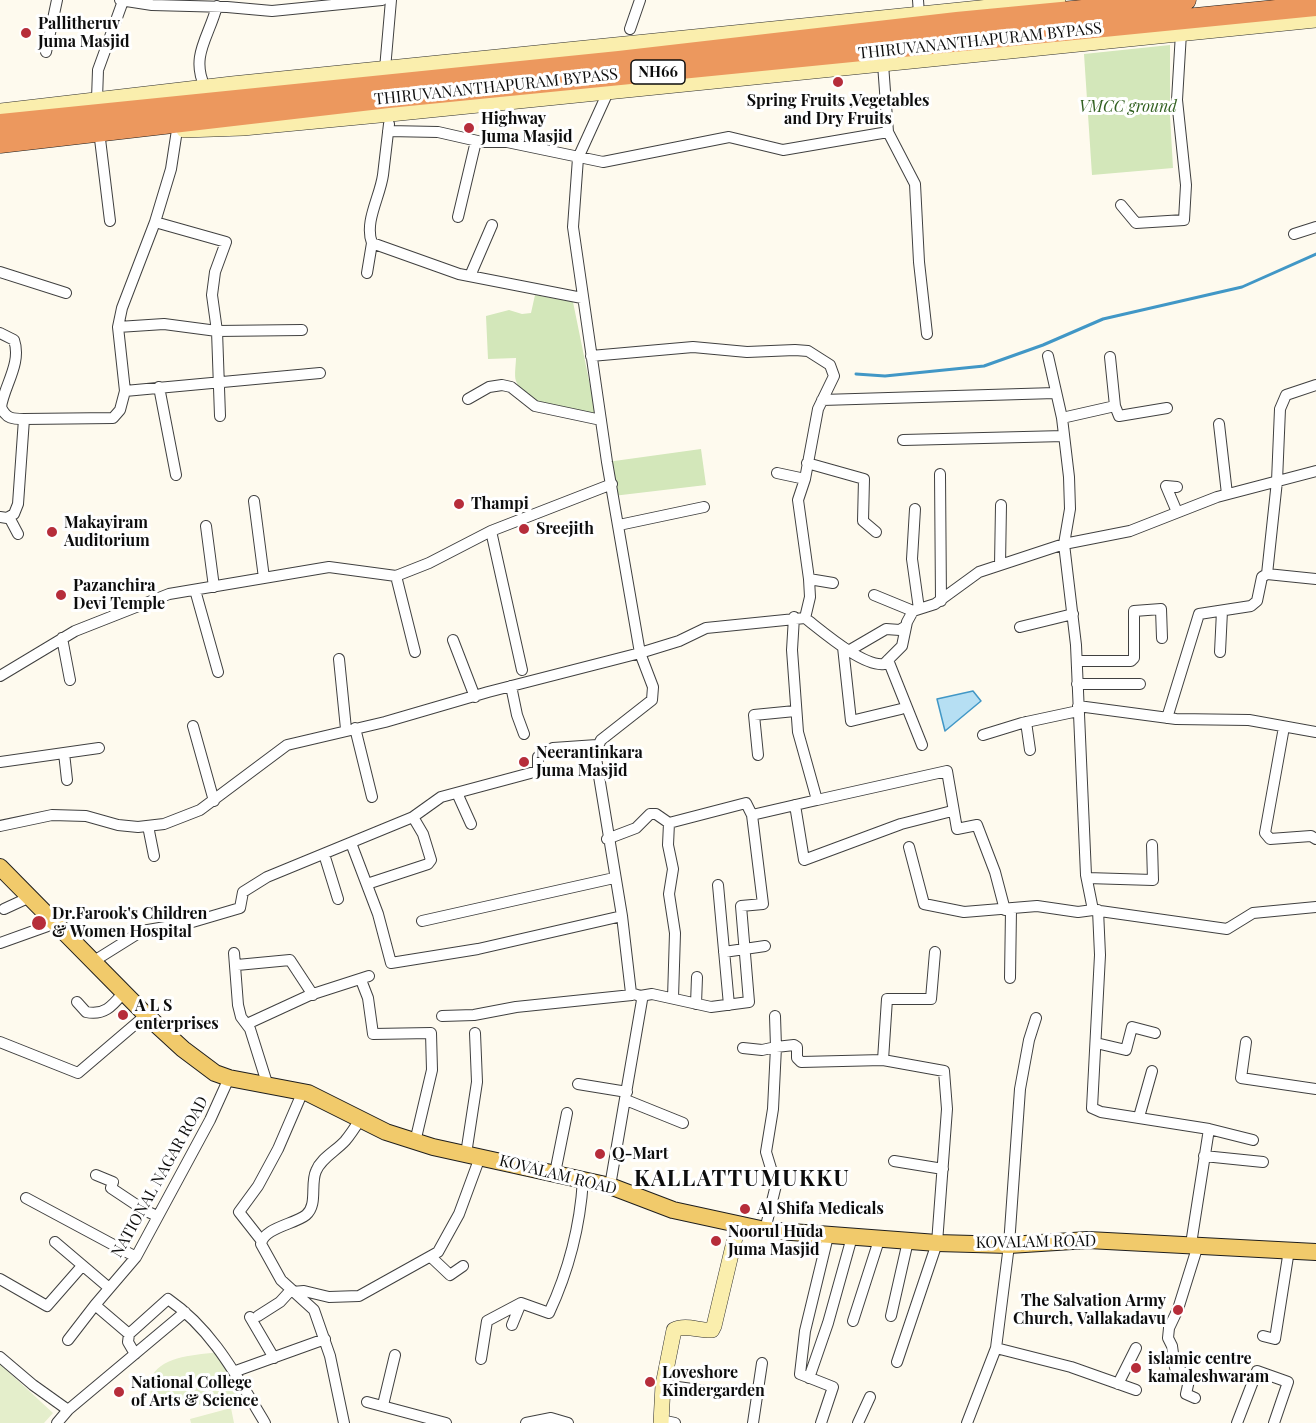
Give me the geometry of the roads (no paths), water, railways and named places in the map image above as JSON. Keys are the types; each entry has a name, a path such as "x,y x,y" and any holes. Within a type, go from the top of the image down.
{"highway":[{"name":"THIRUVANANTHAPURAM BYPASS","path":"0,124 619,61 957,22 1186,0"},
{"name":"THIRUVANANTHAPURAM BYPASS","path":"0,143 388,98 1316,6"}],"main road":[{"name":"KOVALAM ROAD","path":"0,867 146,1015 183,1049 215,1073 229,1078 303,1091 386,1132 415,1142 610,1186 674,1210 765,1230 937,1243 1009,1245 1088,1240 1316,1252"}],"street":[{"path":"46,52 57,0"},
{"path":"97,99 98,70 124,1 152,5 224,4 272,11 382,0"},
{"path":"385,69 391,0"},
{"path":"630,29 640,0"},
{"name":"THIRUVANANTHAPURAM BYPASS","path":"0,111 919,7 1058,0"},
{"path":"205,87 198,72 201,52 224,4"},
{"name":"THIRUVANANTHAPURAM BYPASS","path":"0,150 177,130 243,128 390,114 1316,20"},
{"path":"1121,205 1136,223 1184,220 1186,185 1177,100 1181,33"},
{"path":"883,64 888,132 915,184 919,262 927,334"},
{"path":"94,961 142,931 189,923 240,908 243,892 247,888 267,877 413,817 441,797 538,771 538,757 553,748 597,745 652,700 653,687 640,653 601,420 573,227 575,171 578,158 608,92"},
{"path":"368,273 372,243 369,236 371,221 382,177 390,114"},
{"path":"0,333 14,340 16,347 10,382 1,407 4,414 12,419 113,418 120,410 125,391 118,327 122,308 155,222 171,169 177,130"},
{"path":"388,131 438,132 476,141 507,142 603,162 729,137 783,150 888,132"},
{"path":"100,139 110,221"},
{"path":"458,217 476,141"},
{"path":"155,222 226,242 215,272 212,295 217,331 220,416"},
{"path":"470,276 492,225"},
{"path":"1294,234 1316,227"},
{"path":"372,243 470,276 582,298"},
{"path":"0,272 66,293"},
{"path":"118,327 164,324 217,331 302,330"},
{"path":"591,356 693,347 747,352 808,351 830,365 833,372 818,410 805,479 798,500 810,597 800,617 792,650 798,732 817,800"},
{"path":"1048,356 1064,436 1070,509 1064,544 1077,661 1087,878 1096,910 1100,955 1092,1108 1101,1113 1209,1129 1253,1140"},
{"path":"1110,357 1115,406 1119,416 1167,408"},
{"path":"125,391 320,373"},
{"path":"468,399 494,384 502,385 511,387 535,406 601,420"},
{"path":"1267,574 1277,481 1280,409 1286,395 1316,385"},
{"path":"159,387 176,475"},
{"path":"822,400 1055,393"},
{"path":"1062,417 1115,406"},
{"path":"18,534 5,517 14,514 18,504 24,419"},
{"path":"1219,424 1227,494"},
{"path":"903,440 1064,436"},
{"path":"807,464 864,479 863,521 876,532"},
{"path":"874,595 916,610 941,601 979,572 1064,544 1131,531 1227,494 1316,471"},
{"path":"777,473 805,479"},
{"path":"940,474 941,601"},
{"path":"0,676 62,638 106,617 169,594 329,567 396,576 429,563 491,531 612,484"},
{"path":"1177,487 1166,486 1177,512"},
{"path":"254,501 264,578"},
{"path":"1000,565 1001,505"},
{"path":"619,525 704,507"},
{"path":"0,826 52,815 86,816 118,825 164,824 200,810 287,745 640,653 679,641 705,628 800,617 847,649 878,665 888,660 902,646 906,627 916,610 912,559 915,509"},
{"path":"207,526 213,587"},
{"path":"491,531 522,670"},
{"path":"1167,718 1199,614 1251,606 1257,602 1262,577 1267,574 1316,579"},
{"path":"396,576 415,652"},
{"path":"809,579 833,583"},
{"path":"195,590 218,672"},
{"path":"1077,661 1131,661 1134,658 1134,611 1161,609 1162,638"},
{"path":"1220,652 1222,610"},
{"path":"1020,627 1073,614"},
{"path":"847,649 886,629 900,630 906,627"},
{"path":"62,638 70,680"},
{"path":"453,640 475,697"},
{"path":"847,649 851,721 901,709"},
{"path":"339,659 351,729 372,796"},
{"path":"888,660 922,744"},
{"path":"1077,684 1140,684"},
{"path":"511,686 524,734"},
{"path":"983,735 1078,708 1167,718 1249,720 1316,732"},
{"path":"758,755 754,715 795,711"},
{"path":"1026,722 1030,750"},
{"path":"193,726 214,801"},
{"path":"1284,727 1264,826 1265,833 1270,838 1311,837 1316,839"},
{"path":"597,745 595,753 607,839 636,995 641,1007 610,1186"},
{"path":"0,762 99,748"},
{"path":"64,753 67,780"},
{"path":"752,815 947,771 952,811 957,829 977,825 1008,910 1010,978"},
{"path":"457,793 471,824"},
{"path":"442,1016 474,1015 516,1007 652,994 711,1007 749,1002 741,906 763,904 752,815 746,802 669,823 656,814 650,814 636,828 607,839"},
{"path":"795,805 804,860 901,824 952,811"},
{"path":"367,884 428,864 431,860 423,834 413,817"},
{"path":"669,823 668,845 673,868 669,894 675,933 673,998"},
{"path":"148,826 154,856"},
{"path":"351,843 367,884 391,963 478,949 622,916"},
{"path":"1087,878 1153,880 1152,845"},
{"path":"909,847 924,904 964,912 1037,906 1078,912 1096,910 1227,929 1253,913 1316,907"},
{"path":"324,854 338,899"},
{"path":"422,921 614,878"},
{"path":"718,885 729,1005"},
{"path":"4,909 30,897"},
{"path":"0,943 56,922"},
{"path":"724,952 765,946"},
{"path":"883,1060 888,999 931,999 935,952"},
{"path":"267,1083 247,1024 241,1017 238,1005 236,959 290,960 313,994"},
{"path":"696,1004 697,977"},
{"path":"247,1024 313,994 365,978 373,1034 431,1033 432,1070 415,1142"},
{"path":"77,1002 86,1012 98,1013 105,1011 124,992"},
{"path":"0,1042 78,1073 146,1015"},
{"path":"765,1230 776,1185 766,1152 773,1109 775,1016"},
{"path":"967,1423 996,1348 1009,1245 1017,1116 1029,1040 1036,1018"},
{"path":"1096,1043 1126,1050 1132,1027 1155,1033"},
{"path":"274,1358 254,1317 280,1302 292,1291 304,1291 329,1297 359,1296 431,1257 438,1252 448,1237 473,1155 477,1082 475,1033"},
{"path":"1245,1042 1241,1078 1316,1089"},
{"path":"742,1048 762,1050 794,1045 797,1047 796,1058 801,1062 883,1060 944,1071 947,1109 937,1243 897,1362"},
{"path":"1139,1117 1152,1071"},
{"name":"NATIONAL NAGAR ROAD","path":"68,1340 108,1287 136,1257 206,1129 229,1078"},
{"path":"578,1084 626,1096 683,1123"},
{"path":"303,1091 278,1149 258,1186 239,1212 261,1240 277,1274 314,1310 325,1339 344,1423"},
{"path":"555,1173 567,1113"},
{"path":"261,1240 307,1215 313,1206 314,1176 317,1167 345,1140 361,1118"},
{"path":"1196,1398 1186,1394 1190,1376 1175,1368 1172,1346 1168,1338 1195,1244 1209,1129"},
{"path":"1204,1156 1263,1162"},
{"path":"894,1161 943,1169"},
{"path":"96,1175 113,1182 111,1188 157,1216"},
{"path":"481,1359 487,1321 521,1303 549,1314 563,1284 574,1247 583,1180"},
{"path":"26,1198 136,1257"},
{"path":"666,1422 663,1385 674,1330 680,1327 712,1330 738,1225"},
{"path":"821,1423 833,1387 800,1374 805,1331 828,1236"},
{"path":"809,1378 828,1323 852,1237"},
{"path":"853,1321 880,1238"},
{"path":"891,1316 908,1241"},
{"path":"55,1242 108,1287"},
{"path":"1263,1336 1275,1338 1289,1250"},
{"path":"431,1257 450,1275 463,1266"},
{"path":"0,1279 47,1306 82,1266"},
{"path":"135,1354 128,1342 129,1334 168,1299 212,1339 236,1371 265,1423"},
{"path":"512,1326 521,1303"},
{"path":"95,1305 129,1334"},
{"path":"57,1423 68,1410 184,1312"},
{"path":"236,1371 325,1339"},
{"path":"996,1348 1071,1367 1136,1390"},
{"path":"1118,1384 1136,1348"},
{"path":"383,1405 395,1355"},
{"path":"0,1357 68,1410"},
{"path":"753,1423 762,1363"},
{"path":"1237,1423 1257,1371 1288,1382 1274,1423"},
{"path":"663,1385 707,1391"},
{"path":"858,1423 870,1397"},
{"path":"367,1402 446,1423"},
{"path":"526,1423 551,1418 568,1423"}],"water":[{"path":"973,691 981,701 945,731 937,699"}],"waterway":[{"path":"856,374 885,376 984,366 1043,345 1103,319 1242,287 1316,254"}],"place":[{"name":"Pallitheruv Juma Masjid","path":"26,33"},
{"name":"Spring Fruits ,Vegetables and Dry Fruits","path":"838,82"},
{"name":"Highway Juma Masjid","path":"469,128"},
{"name":"Thampi","path":"459,504"},
{"name":"Sreejith","path":"524,529"},
{"name":"Makayiram Auditorium","path":"52,532"},
{"name":"Pazanchira Devi Temple","path":"61,595"},
{"name":"Neerantinkara Juma Masjid","path":"524,762"},
{"name":"Dr.Farook's Children & Women Hospital","path":"39,923"},
{"name":"A L S enterprises","path":"123,1015"},
{"name":"Q-Mart","path":"600,1154"},
{"name":"Al Shifa Medicals","path":"745,1209"},
{"name":"Noorul Huda Juma Masjid","path":"716,1241"},
{"name":"The Salvation Army Church, Vallakadavu","path":"1178,1310"},
{"name":"islamic centre kamaleshwaram","path":"1136,1368"},
{"name":"Loveshore Kindergarden","path":"650,1382"},
{"name":"National College of Arts & Science","path":"119,1392"}],"district":[{"name":"KALLATTUMUKKU","path":"742,1179"}],"park label":[{"name":"VMCC ground","path":"1128,107"}]}
